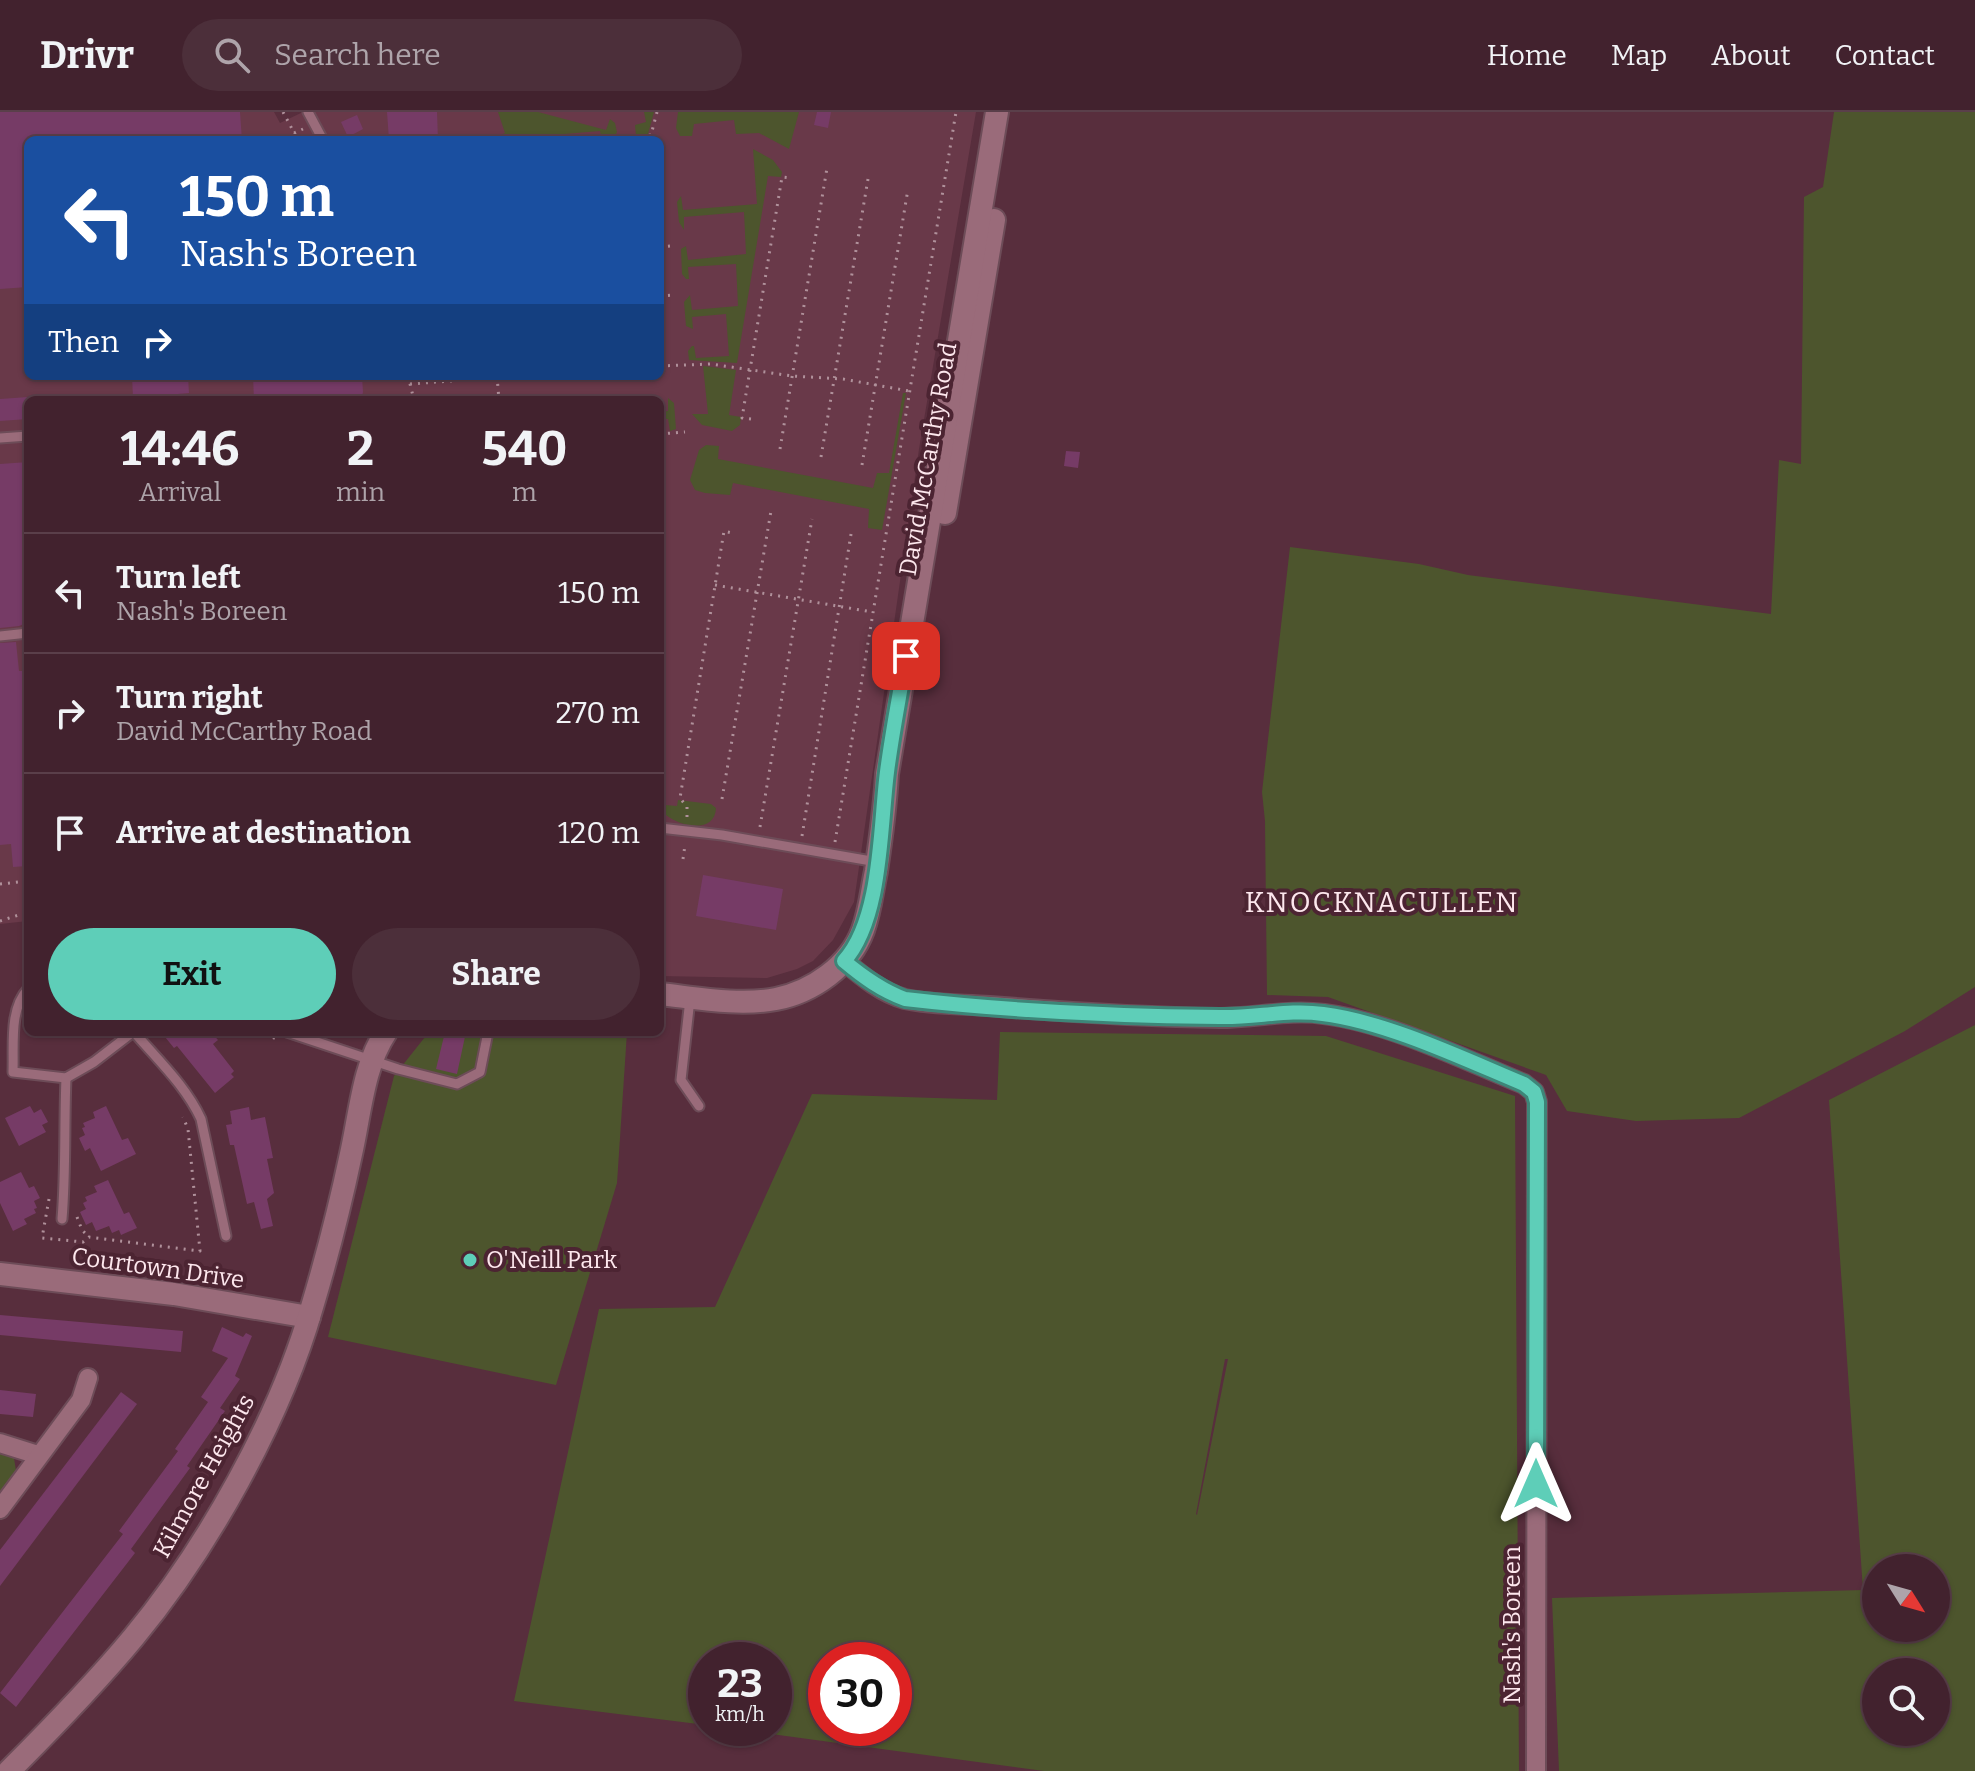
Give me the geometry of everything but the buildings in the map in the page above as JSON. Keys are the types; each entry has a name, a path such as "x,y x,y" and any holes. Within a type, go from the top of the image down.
{"street":[{"name":"David McCarthy Road","path":"664,994 758,1001 789,996 809,988 844,961 863,932 877,862 885,813 887,774 997,112"},
{"name":"David McCarthy Road","path":"885,813 900,776 1011,112"},
{"name":"Nash's Boreen","path":"844,961 888,992 905,999 923,1001 1019,1009 1223,1018 1308,1012 1325,1014 1446,1051 1524,1084 1534,1092 1537,1102 1536,1771"},
{"path":"372,1060 384,1036"},
{"name":"Kilmore Heights","path":"9,1771 97,1680 135,1635 176,1579 233,1487 264,1428 309,1317 332,1239 372,1060"},
{"name":"Courtown Drive","path":"0,1274 129,1288 309,1317"},
{"path":"0,1509 81,1400 88,1378"},
{"path":"0,1443 38,1455"}],"lane":[{"path":"308,112 321,136"},
{"path":"0,438 24,436"},
{"path":"0,636 24,633"},
{"path":"664,828 877,862"},
{"path":"13,1072 16,1009 24,993"},
{"path":"690,997 681,1080 699,1106"},
{"path":"0,1077 13,1072 66,1078 94,1062 128,1036"},
{"path":"137,1036 196,1107 226,1236"},
{"path":"299,1036 457,1084 480,1072 487,1036"},
{"path":"62,1219 66,1169 66,1078"}],"path":[{"path":"283,112 296,136"},
{"path":"645,136 651,135 657,112"},
{"path":"832,855 956,112"},
{"path":"780,449 827,168"},
{"path":"751,419 742,418 782,177 791,178"},
{"path":"821,457 868,179"},
{"path":"862,465 908,189"},
{"path":"664,247 671,246"},
{"path":"664,296 674,295"},
{"path":"664,366 699,363 792,376 843,379 909,391"},
{"path":"409,380 413,396"},
{"path":"410,384 460,380"},
{"path":"664,434 685,432"},
{"path":"722,799 771,511"},
{"path":"758,842 812,519"},
{"path":"799,849 852,528"},
{"path":"686,830 687,807 680,798 724,531 732,533"},
{"path":"715,585 872,612"},
{"path":"0,884 24,881"},
{"path":"0,921 24,913"},
{"path":"76,1204 77,1220 89,1237 200,1251 188,1129 182,1112"}],"shaded area":[{"path":"0,112 274,112 280,123 303,112 976,112 919,449 854,902 833,940 813,961 767,978 664,976 664,396 24,396 24,921 0,924"}],"green space":[{"path":"498,112 538,112 606,130 610,119 615,123 617,132 615,136 601,136 600,131 498,136 505,133"},
{"path":"644,112 654,112 648,134 636,136 635,125 646,122"},
{"path":"678,112 799,112 789,149 759,133 736,134 734,120 694,124 692,136 680,136 676,128"},
{"path":"1834,112 1975,112 1975,987 1905,1031 1739,1118 1636,1121 1567,1111 1546,1075 1328,997 1267,995 1262,792 1290,547 1419,564 1468,575 1771,614 1779,460 1801,464 1804,197 1823,187"},
{"path":"753,149 773,160 782,172 781,177 768,176 737,363 689,360 688,351 692,346 696,358 729,356 726,314 692,317 693,329 686,326 684,302 690,295 692,310 738,306 736,264 688,267 689,279 686,279 682,274 681,249 686,246 688,260 746,254 744,212 684,217 684,230 679,222 677,202 681,196 683,210 757,204"},
{"path":"703,366 736,370 729,415 741,417 740,425 732,431 702,425 692,414 708,414"},
{"path":"903,393 906,393 882,530 868,528 869,509 733,483 730,495 705,493 695,490 690,480 699,450 706,445 719,446 718,459 873,488 877,473 889,473"},
{"path":"668,398 674,403 676,429 670,431 668,419 664,419 664,412 668,411"},
{"path":"678,800 711,804 716,808 714,816 704,825 680,823 666,815 665,805 677,806"},
{"path":"1975,1025 1975,1771 1559,1771 1552,1598 1862,1590 1862,1642 1950,1642 1950,1554 1862,1554 1862,1576 1829,1100"},
{"path":"1000,1032 1326,1036 1515,1096 1519,1771 1044,1771 859,1746 912,1746 912,1642 808,1642 808,1739 792,1737 792,1642 688,1642 688,1723 514,1701 599,1309 715,1307 812,1094 997,1100","holes":["1225,1359 1228,1359 1197,1515"]},
{"name":"O'Neill Park","path":"426,1036 627,1036 617,1183 556,1385 328,1337 394,1076"},
{"path":"0,1451 14,1458 16,1471 0,1494"}],"place":[{"name":"O'Neill Park","path":"470,1260"}],"district":[{"name":"KNOCKNACULLEN","path":"1382,902"}],"route":[{"path":"906,656 868,914 863,932 844,961 865,978 905,999 1019,1009 1223,1018 1308,1012 1325,1014 1446,1051 1524,1084 1534,1092 1537,1102 1536,1484"}]}
